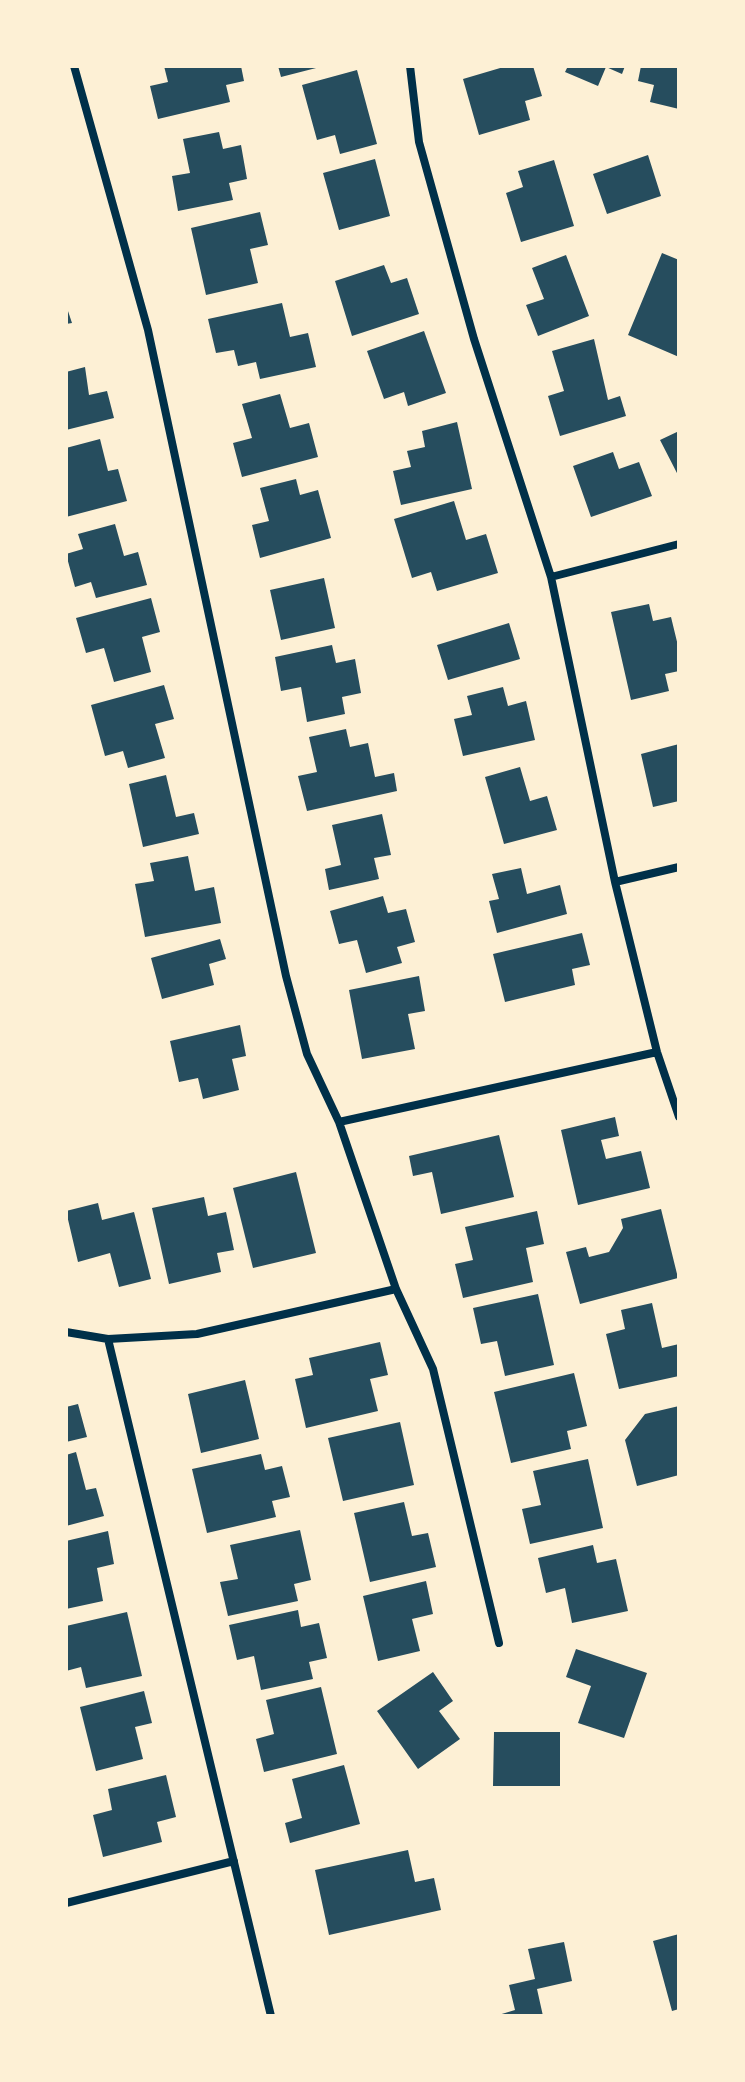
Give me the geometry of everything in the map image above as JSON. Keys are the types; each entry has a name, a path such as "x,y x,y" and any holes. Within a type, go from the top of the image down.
{"street":[{"path":"74,66 148,330 286,976 307,1054 339,1122 396,1289 433,1369 499,1643"},
{"path":"410,66 419,142 440,226 551,577 615,882 657,1052 679,1117"},
{"path":"551,577 679,544"},
{"path":"615,882 679,867"},
{"path":"339,1122 657,1052"},
{"path":"66,1332 108,1339 197,1334 396,1289"},
{"path":"108,1339 271,2016"},
{"path":"66,1903 234,1861"}],"building":[{"path":"164,66 241,66 244,81 226,85 230,102 158,119 150,86 168,82"},
{"path":"278,66 320,66 320,67 281,77"},
{"path":"507,66 533,66 542,96 525,101 530,120 479,135 463,79"},
{"path":"568,66 625,66 622,74 606,67 598,86 565,72"},
{"path":"641,66 679,66 679,109 650,102 654,85 638,81"},
{"path":"357,70 377,144 340,154 335,135 317,140 302,85"},
{"path":"219,132 223,149 241,145 247,179 229,183 233,200 178,211 172,176 190,173 183,139"},
{"path":"648,155 661,196 607,214 593,174"},
{"path":"375,159 390,216 339,230 323,173"},
{"path":"554,160 574,226 521,242 506,193 523,187 518,171"},
{"path":"260,212 268,245 250,249 258,283 206,295 191,228"},
{"path":"662,253 679,260 679,357 628,335"},
{"path":"566,255 589,316 538,336 526,305 544,299 532,268"},
{"path":"384,265 391,283 407,278 419,314 352,336 335,281"},
{"path":"282,303 290,337 308,333 316,367 260,379 256,362 238,366 234,350 216,353 208,319"},
{"path":"66,305 72,323 66,324"},
{"path":"424,331 446,393 408,406 404,392 384,399 367,351"},
{"path":"594,339 608,400 620,396 626,416 560,436 548,396 564,391 552,351"},
{"path":"85,367 89,395 107,391 114,418 66,430 66,372"},
{"path":"280,394 290,428 309,423 318,457 242,477 233,443 252,438 242,404"},
{"path":"457,422 472,489 401,505 393,471 411,467 407,451 425,447 422,431"},
{"path":"679,431 679,477 660,440"},
{"path":"100,439 108,471 118,469 127,501 66,517 66,448"},
{"path":"613,452 619,469 639,462 652,496 591,517 573,466"},
{"path":"296,479 300,495 318,490 331,538 260,558 252,525 269,521 260,488"},
{"path":"454,501 466,540 486,534 498,573 437,591 431,572 412,578 394,519"},
{"path":"115,524 124,556 138,552 147,585 96,598 91,582 75,587 66,554 83,549 78,534"},
{"path":"324,578 335,628 281,640 270,590"},
{"path":"151,598 160,632 142,637 151,672 114,682 104,648 86,653 76,618"},
{"path":"649,604 653,621 671,617 679,650 679,671 665,674 669,691 631,700 611,612"},
{"path":"509,623 520,659 448,680 437,645"},
{"path":"332,645 336,663 355,659 361,693 342,697 345,714 307,722 301,687 281,691 275,657"},
{"path":"164,685 174,719 155,724 165,758 128,768 123,751 105,756 91,705"},
{"path":"503,687 508,706 526,701 535,740 463,756 454,719 472,715 467,696"},
{"path":"346,729 350,747 368,743 375,777 394,773 397,791 307,811 298,776 317,772 309,737"},
{"path":"679,744 679,801 653,807 641,754"},
{"path":"520,767 530,801 547,796 557,830 504,844 485,777"},
{"path":"166,775 176,817 194,813 199,834 143,847 129,784"},
{"path":"382,814 391,855 374,858 379,879 329,890 325,869 341,865 332,825"},
{"path":"188,856 195,891 214,887 221,923 145,937 135,884 154,881 150,863"},
{"path":"521,868 527,894 560,885 567,914 497,933 489,901 499,899 492,874"},
{"path":"383,896 388,913 406,909 415,942 397,947 402,963 366,973 357,940 339,944 330,911"},
{"path":"582,933 590,965 572,969 575,985 505,1002 493,954"},
{"path":"220,939 226,959 209,964 214,985 162,999 151,958"},
{"path":"419,976 425,1011 408,1014 415,1049 362,1059 349,990"},
{"path":"240,1025 246,1056 232,1059 239,1090 203,1099 198,1078 179,1082 170,1041"},
{"path":"615,1117 619,1136 601,1140 606,1159 641,1151 650,1188 578,1205 561,1130"},
{"path":"499,1135 514,1197 441,1214 432,1172 413,1176 409,1156"},
{"path":"296,1172 316,1253 253,1268 233,1188"},
{"path":"204,1197 208,1216 226,1212 234,1250 217,1253 221,1272 169,1284 152,1208"},
{"path":"98,1203 102,1220 134,1212 151,1279 119,1287 110,1253 78,1262 66,1211"},
{"path":"661,1209 678,1278 580,1304 566,1252 586,1247 589,1257 609,1252 623,1228 621,1219"},
{"path":"537,1211 544,1244 526,1248 533,1282 463,1298 455,1264 473,1260 465,1227"},
{"path":"538,1294 554,1365 505,1376 497,1341 481,1344 473,1308"},
{"path":"652,1303 662,1348 679,1344 679,1376 619,1389 606,1334 625,1329 621,1310"},
{"path":"380,1342 388,1375 370,1379 378,1411 306,1428 295,1379 313,1375 309,1358"},
{"path":"574,1373 587,1426 567,1431 571,1449 511,1463 494,1392"},
{"path":"245,1380 259,1439 201,1453 188,1394"},
{"path":"78,1404 87,1437 66,1442 66,1407"},
{"path":"679,1406 679,1475 637,1486 625,1440 645,1414"},
{"path":"400,1422 414,1485 343,1501 328,1438"},
{"path":"76,1452 86,1490 96,1488 104,1516 66,1526 66,1455"},
{"path":"261,1454 265,1470 282,1466 290,1497 272,1501 276,1517 207,1533 192,1469"},
{"path":"588,1459 603,1528 530,1544 522,1509 541,1505 533,1471"},
{"path":"404,1502 412,1536 428,1533 436,1567 370,1582 354,1513"},
{"path":"300,1530 311,1580 294,1584 298,1601 228,1616 220,1582 238,1579 230,1545"},
{"path":"108,1531 114,1564 97,1568 103,1601 66,1609 66,1541"},
{"path":"593,1545 597,1563 616,1559 628,1611 572,1623 565,1588 546,1593 538,1558"},
{"path":"426,1581 433,1614 412,1619 420,1651 378,1661 363,1596"},
{"path":"298,1610 301,1627 319,1623 327,1658 309,1662 313,1679 261,1690 254,1656 237,1660 229,1625"},
{"path":"127,1612 142,1676 86,1688 81,1667 66,1671 66,1626"},
{"path":"576,1649 647,1673 624,1738 578,1723 591,1686 566,1677"},
{"path":"433,1672 453,1701 439,1711 460,1739 418,1769 377,1711"},
{"path":"321,1687 337,1754 264,1772 256,1739 274,1734 266,1700"},
{"path":"144,1691 152,1723 135,1727 143,1759 96,1771 80,1707"},
{"path":"494,1732 560,1732 560,1786 493,1786"},
{"path":"344,1765 360,1824 290,1843 285,1823 302,1818 292,1779"},
{"path":"166,1775 176,1817 157,1822 162,1842 103,1857 93,1815 112,1810 108,1789"},
{"path":"408,1850 415,1882 434,1878 441,1910 329,1935 315,1870"},
{"path":"679,1934 679,2009 672,2011 653,1941"},
{"path":"564,1942 572,1981 537,1989 543,2016 495,2016 515,2010 509,1985 535,1979 528,1949"}]}
